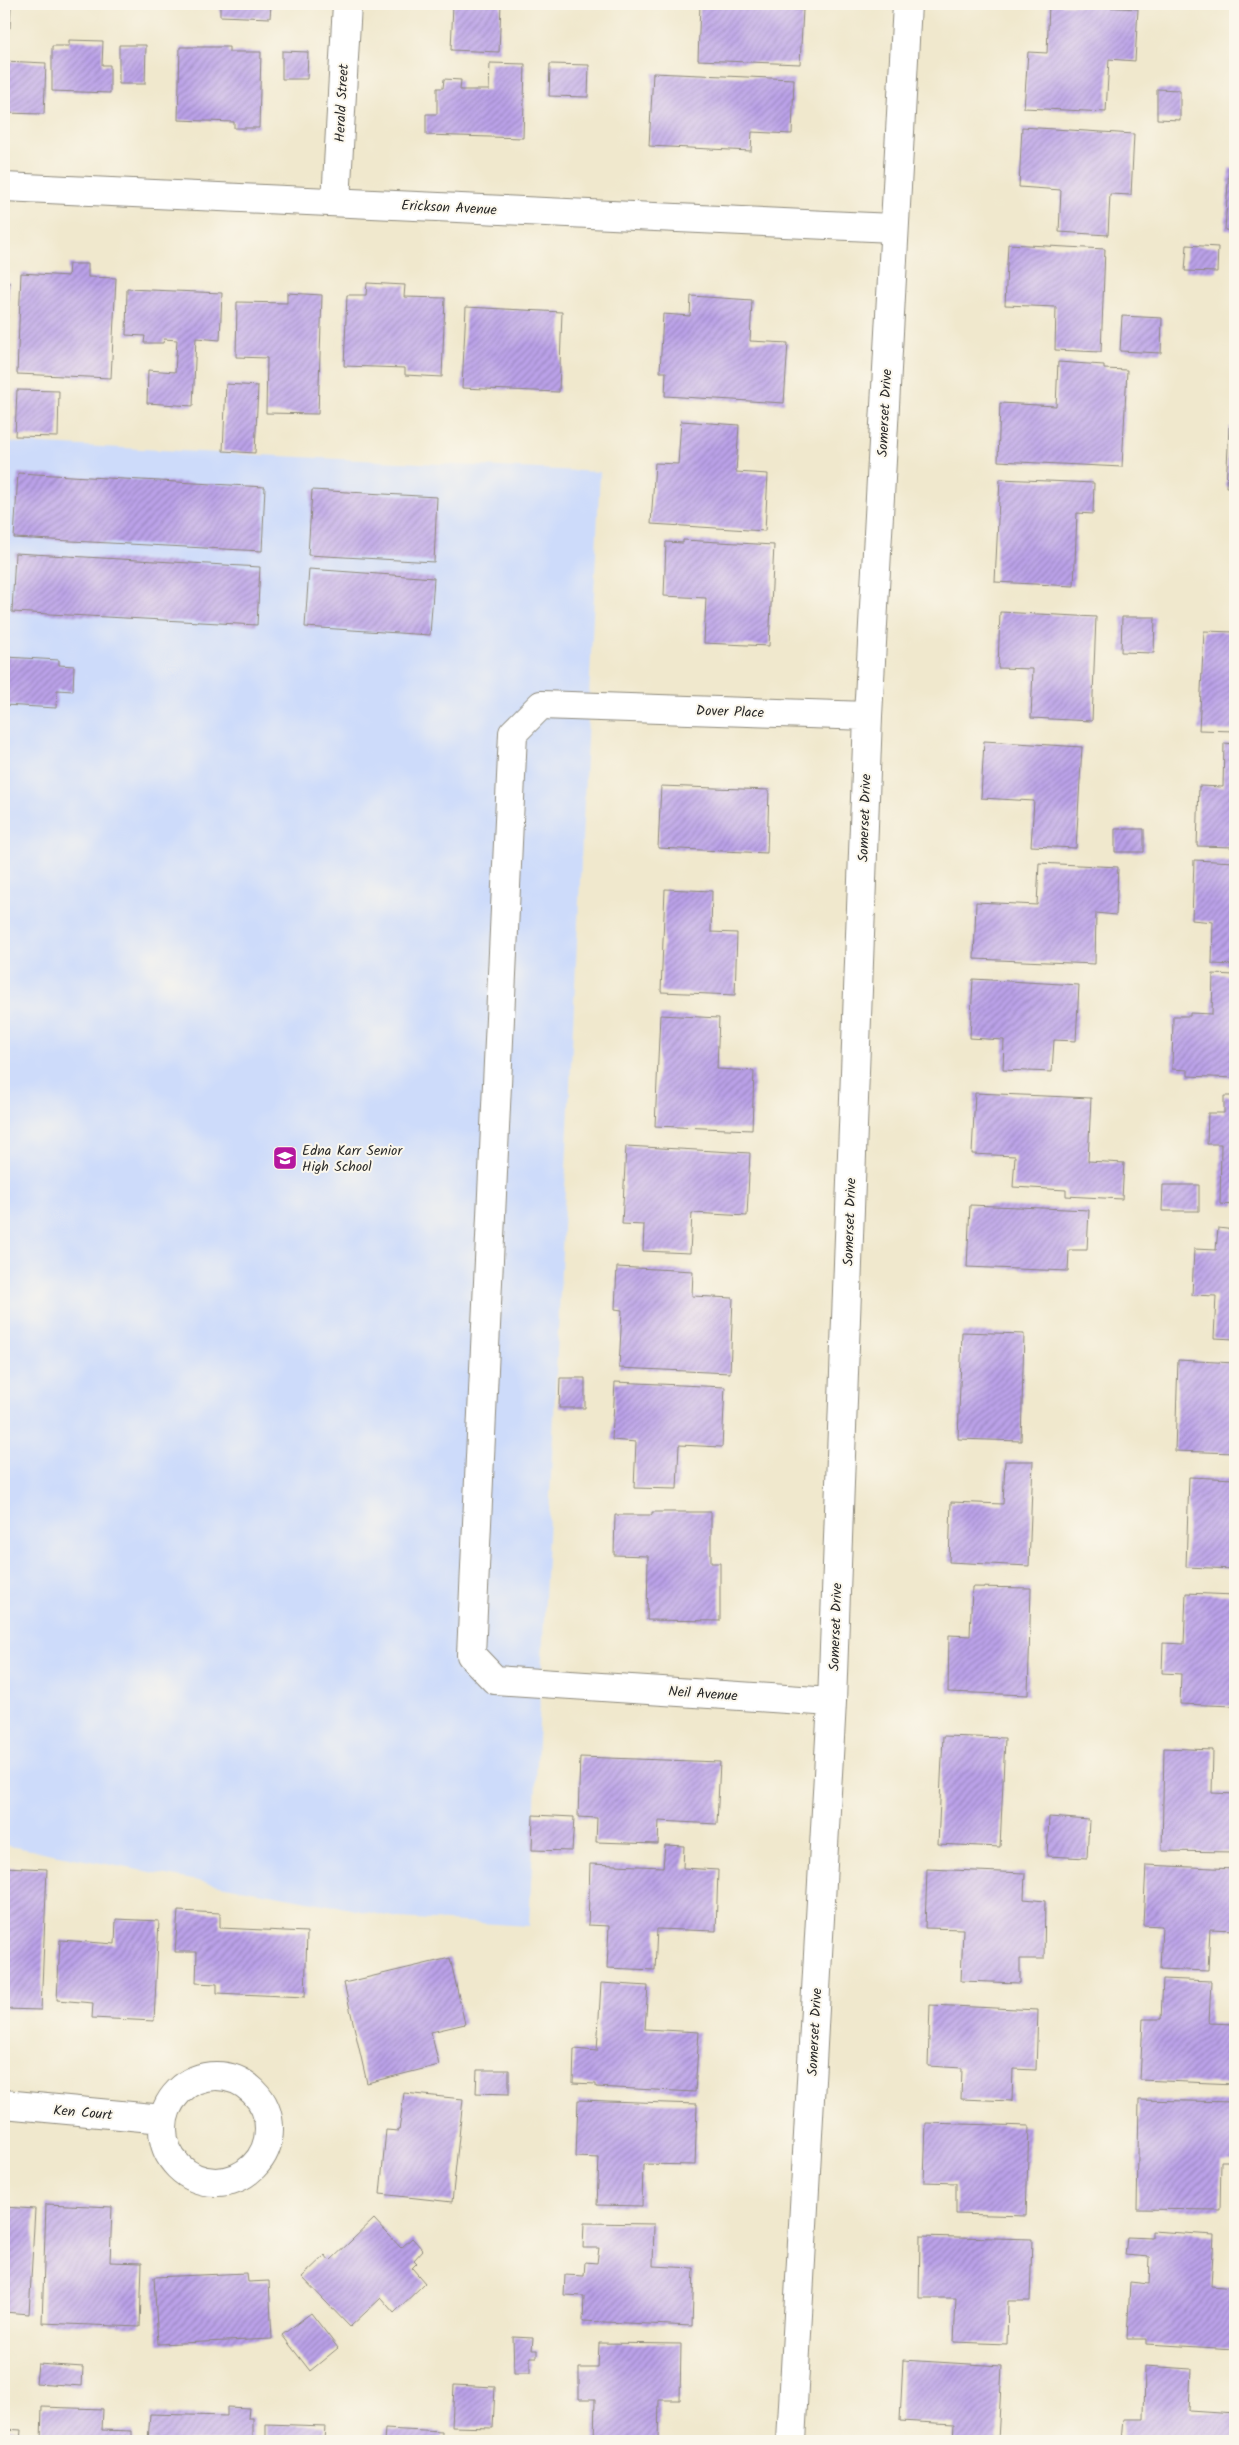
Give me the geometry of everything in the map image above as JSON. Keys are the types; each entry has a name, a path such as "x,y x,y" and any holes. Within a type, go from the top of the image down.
{"street":[{"name":"Herald Street","path":"336,201 347,4"},
{"name":"Somerset Drive","path":"791,2441 832,1702 868,716 893,228 907,4"},
{"name":"Erickson Avenue","path":"4,187 893,228"},
{"name":"Dover Place","path":"574,1684 495,1680 471,1655 513,732 541,705 868,716"},
{"name":"Neil Avenue","path":"574,1684 832,1702"},
{"name":"Ken Court","path":"4,2104 163,2119"}],"shaded area":[{"name":"Edna Karr Senior High School","path":"4,442 600,472 529,1926 399,1918 4,1845"}],"building":[{"path":"4,4 11,4 10,28 4,28"},
{"path":"220,4 271,4 270,18 220,16"},
{"path":"453,4 501,4 499,52 451,50"},
{"path":"700,4 764,4 764,8 803,10 800,64 698,60"},
{"path":"1049,4 1138,9 1135,61 1109,59 1106,112 1024,108 1028,52 1047,53"},
{"path":"69,40 103,41 102,65 110,65 110,93 52,91 52,46 69,46"},
{"path":"119,45 146,45 145,84 119,84"},
{"path":"180,47 229,47 229,52 261,52 259,128 234,128 234,122 178,120"},
{"path":"282,51 308,52 307,79 282,79"},
{"path":"4,61 46,63 44,114 4,113"},
{"path":"490,63 525,64 523,138 426,135 426,114 437,114 437,88 443,88 444,79 461,80 460,90 489,90"},
{"path":"550,64 589,65 588,97 549,96"},
{"path":"653,73 794,79 792,134 752,132 751,151 649,146"},
{"path":"1157,89 1180,90 1180,120 1157,119"},
{"path":"1022,127 1134,134 1131,195 1110,194 1108,235 1059,232 1061,190 1019,187"},
{"path":"1229,168 1235,169 1235,231 1225,230"},
{"path":"1008,244 1105,249 1101,352 1055,350 1056,307 1005,305"},
{"path":"1187,245 1218,247 1217,272 1185,271"},
{"path":"69,264 88,264 88,277 116,278 111,378 17,374 21,273 68,276"},
{"path":"4,282 9,282 7,333 4,333"},
{"path":"367,283 405,285 404,297 445,298 442,377 405,375 405,368 344,366 347,295 366,295"},
{"path":"127,289 222,293 220,340 196,338 193,406 147,403 148,370 175,372 177,340 164,339 163,343 144,343 145,336 126,335"},
{"path":"287,293 322,295 318,414 266,413 267,358 236,357 237,302 287,303"},
{"path":"691,296 752,300 750,341 788,343 784,403 665,396 666,372 660,372 663,314 690,316"},
{"path":"466,307 562,312 559,392 462,388"},
{"path":"1122,316 1162,318 1161,353 1120,351"},
{"path":"1058,362 1104,365 1104,369 1127,370 1122,467 998,461 1000,403 1056,406"},
{"path":"226,384 258,386 255,453 223,451"},
{"path":"17,390 59,391 58,437 15,436"},
{"path":"681,421 739,425 736,472 768,474 765,531 651,524 655,463 678,464"},
{"path":"1229,427 1235,428 1235,487 1226,487"},
{"path":"18,473 265,487 262,551 14,538"},
{"path":"1000,479 1094,483 1093,514 1077,513 1074,586 995,582"},
{"path":"312,490 437,497 434,562 308,555"},
{"path":"683,540 774,545 769,646 704,643 706,598 664,596 666,542 683,543"},
{"path":"15,553 260,567 257,625 12,612"},
{"path":"1234,553 1235,615 1231,615"},
{"path":"309,569 434,578 430,635 305,627"},
{"path":"1000,612 1096,617 1092,721 1031,718 1033,669 998,668"},
{"path":"1122,617 1155,617 1154,653 1121,652"},
{"path":"1204,631 1235,632 1235,731 1199,730"},
{"path":"6,657 59,660 59,665 74,666 73,691 57,690 56,708 4,705"},
{"path":"984,741 1082,747 1076,848 1031,846 1034,801 981,798"},
{"path":"1224,743 1235,744 1235,847 1197,846 1199,786 1223,787"},
{"path":"661,786 769,790 767,853 658,848"},
{"path":"1115,829 1144,829 1144,852 1115,852"},
{"path":"1194,860 1235,862 1235,965 1212,964 1213,922 1192,920"},
{"path":"1039,863 1118,867 1116,915 1096,913 1095,964 974,959 976,902 1037,905"},
{"path":"665,889 712,891 711,932 737,933 735,995 661,992"},
{"path":"1213,974 1235,975 1235,1078 1188,1076 1188,1070 1172,1069 1173,1016 1190,1016 1190,1013 1212,1014"},
{"path":"973,979 1079,985 1076,1041 1054,1040 1052,1072 1003,1070 1004,1040 970,1038"},
{"path":"660,1015 719,1018 717,1069 754,1071 752,1130 655,1126"},
{"path":"975,1093 1091,1098 1088,1161 1124,1163 1122,1199 1066,1196 1066,1190 1013,1187 1015,1156 972,1154"},
{"path":"1224,1096 1235,1096 1235,1205 1220,1204 1221,1144 1207,1144 1208,1113 1224,1113"},
{"path":"626,1146 750,1153 747,1216 692,1213 690,1253 643,1251 644,1225 622,1224"},
{"path":"1163,1185 1199,1185 1199,1211 1162,1211"},
{"path":"970,1205 1089,1210 1087,1250 1069,1250 1068,1271 967,1267"},
{"path":"1218,1228 1235,1230 1235,1339 1214,1338 1216,1296 1192,1295 1194,1249 1216,1250"},
{"path":"617,1267 693,1271 692,1296 733,1298 730,1373 619,1368 622,1310 615,1309"},
{"path":"962,1332 1024,1334 1021,1441 958,1439"},
{"path":"1178,1360 1235,1363 1235,1453 1175,1451"},
{"path":"560,1378 585,1378 585,1408 559,1408"},
{"path":"615,1382 725,1387 722,1447 679,1445 677,1489 634,1488 636,1442 612,1440"},
{"path":"1005,1461 1033,1461 1029,1566 949,1562 951,1502 1003,1504"},
{"path":"1189,1477 1235,1479 1235,1569 1186,1567"},
{"path":"652,1512 711,1512 711,1563 720,1563 720,1621 647,1620 648,1556 614,1555 615,1515 652,1515"},
{"path":"972,1587 1031,1588 1028,1695 948,1692 949,1635 970,1636"},
{"path":"1186,1593 1235,1595 1235,1706 1180,1704 1181,1674 1162,1673 1163,1643 1184,1644"},
{"path":"943,1736 1005,1738 1000,1847 938,1844"},
{"path":"1164,1748 1213,1750 1212,1793 1235,1794 1235,1852 1162,1851"},
{"path":"580,1757 720,1762 717,1824 659,1821 658,1844 596,1842 597,1818 578,1817"},
{"path":"533,1815 574,1817 572,1851 532,1850"},
{"path":"1049,1817 1089,1820 1087,1858 1047,1856"},
{"path":"665,1845 684,1846 683,1868 718,1870 716,1931 657,1929 655,1970 607,1968 609,1926 588,1925 590,1864 663,1867"},
{"path":"1146,1865 1235,1869 1235,1930 1210,1929 1208,1971 1160,1969 1162,1926 1143,1925"},
{"path":"4,1867 47,1869 41,2010 4,2009"},
{"path":"927,1869 1025,1873 1024,1899 1045,1901 1044,1959 1020,1959 1020,1983 961,1981 963,1929 925,1928"},
{"path":"178,1911 220,1913 220,1928 307,1932 305,1997 217,1993 217,1984 196,1983 197,1952 175,1952"},
{"path":"116,1919 159,1921 154,2021 92,2018 93,2003 57,2000 60,1940 115,1944"},
{"path":"450,1958 465,2024 431,2032 439,2065 367,2083 344,1983"},
{"path":"1163,1979 1211,1981 1209,2023 1235,2024 1235,2084 1140,2080 1143,2019 1161,2019"},
{"path":"601,1983 648,1986 645,2029 699,2032 695,2092 596,2087 596,2084 573,2083 574,2049 597,2051"},
{"path":"930,2005 1038,2010 1036,2070 1013,2069 1012,2101 961,2099 962,2068 928,2066"},
{"path":"477,2070 509,2070 509,2094 476,2093"},
{"path":"404,2093 463,2099 452,2202 380,2194 386,2130 399,2131"},
{"path":"578,2100 697,2104 695,2165 643,2164 642,2206 597,2205 599,2158 576,2157"},
{"path":"1139,2100 1235,2102 1235,2161 1221,2161 1220,2210 1137,2209"},
{"path":"926,2123 1029,2126 1026,2216 956,2214 956,2183 924,2182"},
{"path":"46,2204 112,2207 110,2262 142,2263 140,2327 42,2323"},
{"path":"4,2207 35,2209 29,2314 4,2312"},
{"path":"374,2219 401,2248 412,2238 423,2250 414,2260 417,2263 412,2268 425,2283 394,2313 381,2298 350,2327 302,2277 325,2255 330,2261"},
{"path":"584,2223 654,2224 653,2266 694,2268 692,2326 583,2321 584,2296 564,2295 565,2275 584,2276 585,2262 597,2263 599,2248 583,2248"},
{"path":"1152,2231 1214,2235 1211,2286 1235,2288 1235,2349 1146,2344 1146,2339 1127,2339 1130,2282 1149,2284 1150,2257 1125,2255 1127,2237 1152,2238"},
{"path":"920,2236 1032,2239 1030,2301 1008,2301 1007,2344 954,2342 956,2298 919,2298"},
{"path":"247,2273 248,2282 269,2281 272,2339 158,2344 154,2277"},
{"path":"311,2313 338,2348 310,2371 282,2335"},
{"path":"513,2337 533,2338 532,2350 537,2350 537,2357 530,2357 530,2373 514,2373"},
{"path":"599,2343 681,2344 680,2400 659,2400 658,2441 594,2441 595,2399 579,2399 579,2368 598,2368"},
{"path":"903,2360 1002,2366 998,2441 953,2441 954,2424 900,2421"},
{"path":"38,2364 83,2367 82,2386 36,2383"},
{"path":"1145,2366 1191,2369 1189,2411 1235,2414 1235,2441 1122,2441 1124,2419 1144,2419"},
{"path":"454,2385 495,2387 493,2428 452,2427"},
{"path":"42,2407 103,2409 102,2430 132,2431 132,2441 41,2441"},
{"path":"227,2407 249,2408 248,2418 253,2418 253,2441 148,2441 150,2414 227,2416"},
{"path":"266,2424 325,2426 324,2441 266,2441"},
{"path":"4,2429 21,2430 20,2441 4,2441"},
{"path":"385,2429 442,2432 442,2441 384,2441"}],"place":[{"name":"Edna Karr Senior High School","path":"285,1158"}]}
